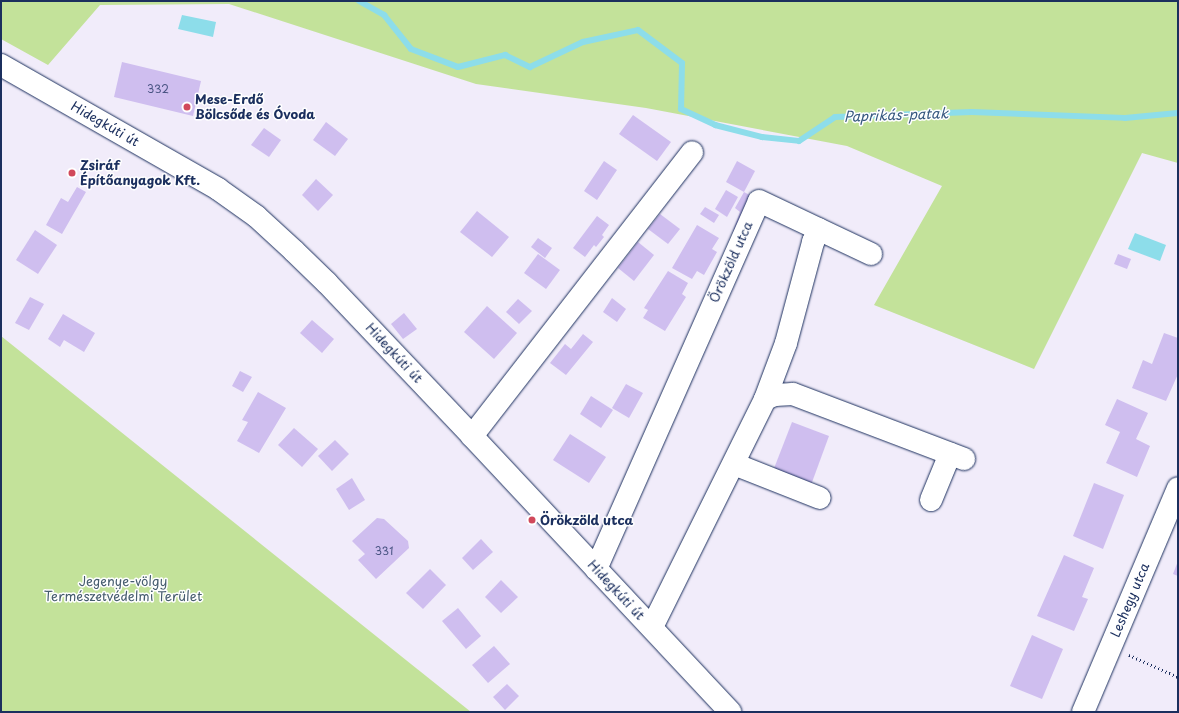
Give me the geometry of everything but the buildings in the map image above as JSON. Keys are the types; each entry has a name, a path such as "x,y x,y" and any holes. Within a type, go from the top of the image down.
{"main road":[{"name":"Hidegkúti út","path":"1,65 218,189 256,216 328,283 730,712"},
{"path":"472,436 692,152"},
{"name":"Örökzöld utca","path":"596,570 759,201 819,228 871,254"},
{"path":"652,628 734,464 756,414 765,399 786,343 813,242 819,228"},
{"path":"765,399 775,395 793,394 957,457 931,500"},
{"path":"734,464 820,498"},
{"name":"Leshegy utca","path":"1083,712 1110,647 1176,500"}],"path":[{"path":"1110,647 1178,677"}],"green space":[{"path":"1,1 1178,1 1178,163 1142,153 1034,369 874,305 942,186 847,146 646,108 476,84 229,4 100,5 48,65 1,39"},
{"name":"Jegenye-völgy Természetvédelmi Terület","path":"1,336 471,712 1,712"}],"water":[{"path":"182,15 216,22 213,37 178,29"},
{"path":"1135,233 1166,245 1160,261 1128,249"}],"waterway":[{"name":"Paprikás-patak","path":"359,1 384,15 411,49 458,67 505,55 530,67 583,42 638,30 682,63 681,109 715,125 762,137 799,141 835,117 972,112 1125,118 1178,113"}],"place":[{"name":"Mese-Erdő Bölcsőde és Óvoda","path":"187,107"},
{"name":"Zsiráf Építőanyagok Kft.","path":"72,173"},
{"name":"Örökzöld utca","path":"532,520"}]}
